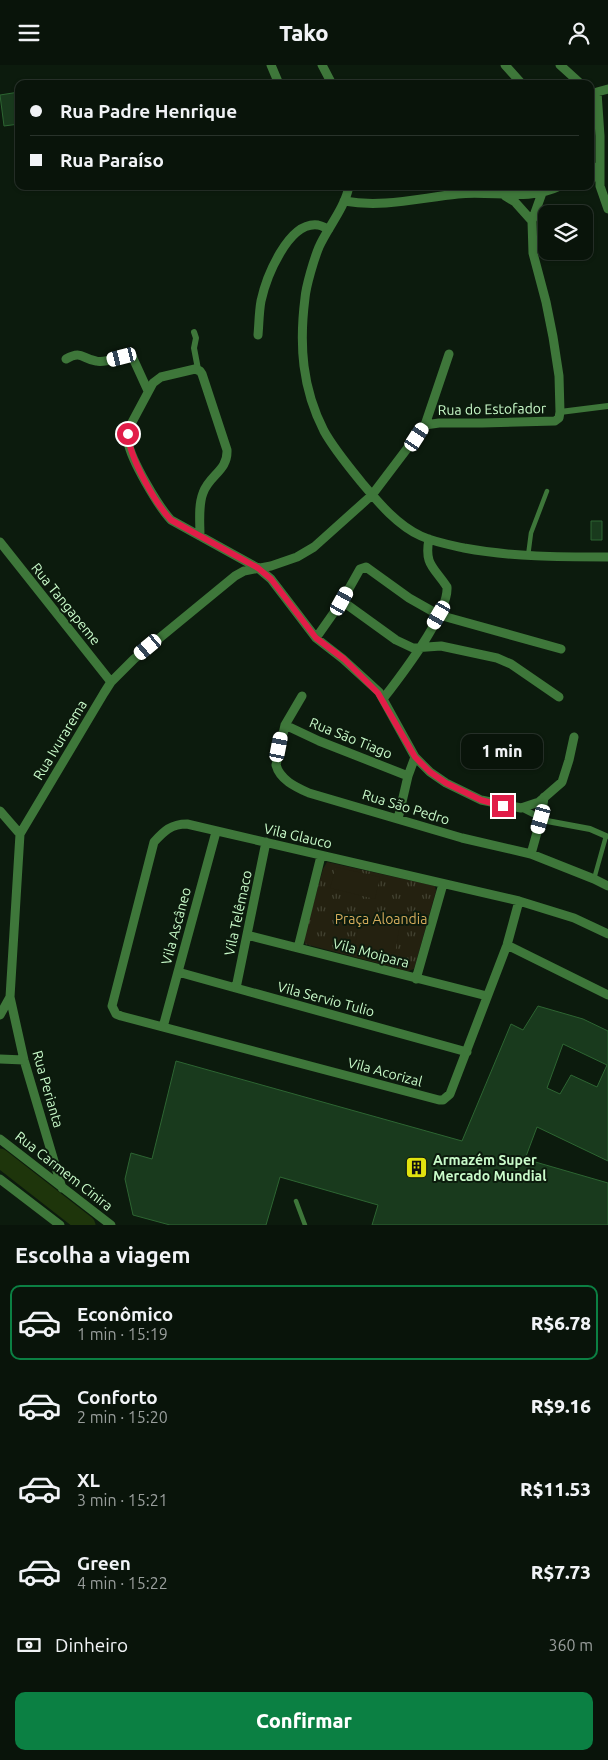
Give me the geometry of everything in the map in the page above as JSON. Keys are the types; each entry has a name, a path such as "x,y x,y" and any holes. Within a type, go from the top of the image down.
{"street":[{"path":"271,65 277,80"},
{"path":"322,65 330,80"},
{"path":"505,65 518,80"},
{"path":"560,65 577,80"},
{"path":"594,90 608,89"},
{"path":"594,96 600,130 601,191 608,209"},
{"path":"594,169 600,176"},
{"path":"594,176 600,176"},
{"path":"348,190 344,201 318,248 305,296 301,339 305,371 311,402 325,433 372,495 407,527 429,539 487,552 608,557"},
{"path":"344,201 373,205 459,193 504,195 542,193 550,190"},
{"path":"542,193 532,221 532,253 546,302 553,337 559,376 559,415 608,406"},
{"path":"504,195 515,202 532,221"},
{"path":"258,335 264,291 269,275 287,241 305,227 318,225 329,229"},
{"path":"194,332 196,338 194,348 198,369 202,375 228,457 226,463 207,485 203,493 200,502 200,536"},
{"path":"66,359 72,355 80,354 97,362 132,356 148,391"},
{"name":"Rua Ivurarema","path":"10,997 20,834 112,682 134,659 235,576 244,571 271,566 298,557 314,547 372,495 425,425 449,354"},
{"path":"198,369 161,377 153,383 128,434 131,451 161,509 171,520 180,526 258,568 271,579 316,638 351,665 372,685 383,699 415,757 430,772 446,783 481,800 521,808 547,821 590,829 606,836"},
{"name":"Rua do Estofador","path":"425,425 439,423 555,421 559,415"},
{"path":"383,699 410,665 439,615 446,596 447,587 435,572 427,557 429,539"},
{"name":"Rua Tangapeme","path":"0,543 112,682"},
{"path":"316,638 363,567 368,568 409,598 439,615 561,649"},
{"path":"342,601 396,640 414,648 441,646 497,658 512,664 559,697"},
{"name":"Rua São Pedro","path":"302,696 285,725 276,765 283,777 294,786 309,793 462,838 531,854 608,886"},
{"name":"Rua São Tiago","path":"285,725 319,741 408,776"},
{"path":"521,808 539,802 562,782 570,760 574,737"},
{"path":"398,819 408,776 415,757"},
{"path":"531,854 541,819 544,797"},
{"path":"0,811 20,834"},
{"name":"Vila Glauco","path":"114,1011 113,1000 154,842 170,827 178,824 186,824 266,842 519,901 574,918 608,934"},
{"name":"Vila Ascâneo","path":"163,1027 216,831"},
{"name":"Vila Telêmaco","path":"236,988 266,842"},
{"path":"298,947 321,856"},
{"path":"416,979 443,884"},
{"name":"Vila Acorizal","path":"114,1011 121,1016 439,1101 443,1100 450,1094 467,1052 507,945 519,901"},
{"name":"Vila Moipara","path":"248,935 487,996"},
{"path":"507,945 608,995"},
{"name":"Vila Servio Tulio","path":"178,972 467,1052"},
{"path":"1,1012 10,997"},
{"name":"Rua Perianta","path":"10,997 24,1060 62,1188"},
{"path":"0,1059 24,1060"},
{"name":"Rua Carmem Cinira","path":"0,1139 111,1225"},
{"path":"0,1179 60,1225"}],"lane":[{"path":"528,555 531,533 547,491"},
{"path":"594,879 606,836"},
{"path":"296,1201 304,1225"}],"green space":[{"name":"Praça Aloandia","path":"327,862 435,886 436,891 414,969 408,971 305,944 304,938 323,869"},
{"path":"336,867 380,877 375,899 330,888"},
{"path":"360,917 400,924 395,953 355,945"}],"building":[{"path":"15,93 15,125 4,126 0,95"},
{"path":"591,521 602,521 602,540 591,540"},
{"path":"538,1006 583,1019 608,1031 608,1161 537,1127 525,1159 608,1183 608,1225 372,1225 378,1205 280,1177 266,1225 170,1225 133,1215 125,1179 131,1153 152,1159 176,1061 462,1141 511,1024 523,1030","holes":["563,1044 607,1065 597,1087 571,1075 560,1094 547,1088"]}],"waterway":[{"path":"0,1158 86,1225"}],"place":[{"name":"Armazém Super Mercado Mundial","path":"417,1168"}],"route":[{"path":"128,434 131,451 154,498 171,520 258,568 271,579 316,638 344,659 372,685 390,712 415,757 430,772 446,783 481,800 503,806"}]}
